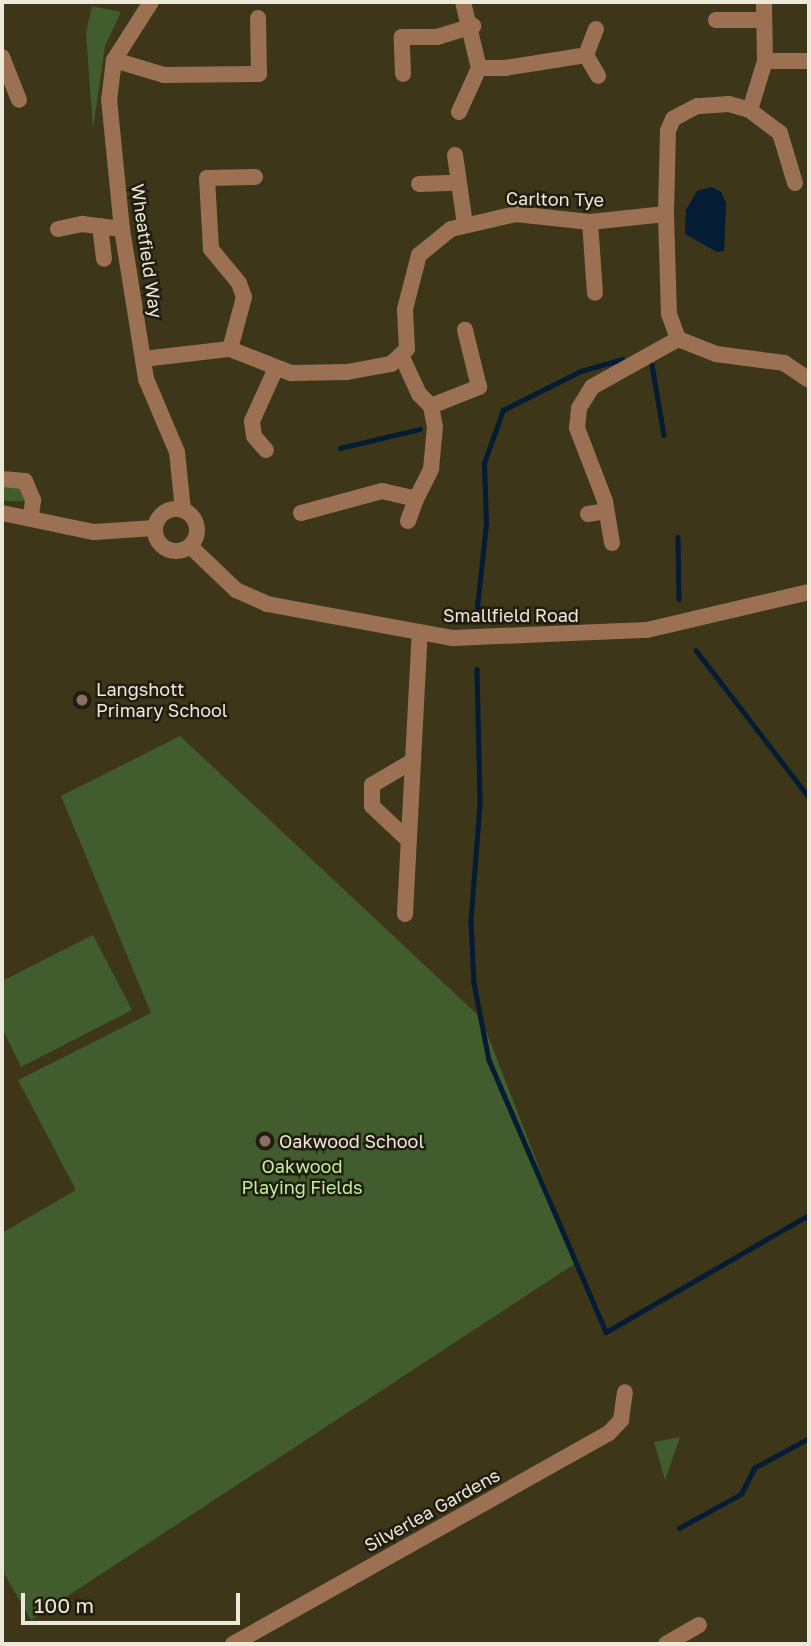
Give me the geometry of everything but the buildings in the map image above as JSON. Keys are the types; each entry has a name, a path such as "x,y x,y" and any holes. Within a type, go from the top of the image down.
{"street":[{"name":"Wheatfield Way","path":"151,2 114,61 109,99 122,229 143,359 154,402 177,452 183,510"},
{"path":"459,112 479,68 472,26 463,2"},
{"path":"750,110 765,61 764,2"},
{"path":"114,61 164,75 259,74 258,18"},
{"path":"716,20 764,20"},
{"path":"403,74 402,37 437,37 472,26"},
{"path":"586,55 596,29"},
{"path":"479,68 505,68 586,55"},
{"path":"586,55 598,76"},
{"path":"2,57 19,100"},
{"path":"765,61 809,61"},
{"path":"795,183 780,132 750,110 729,104 697,106 673,119 668,131 668,314 678,339 716,354 784,363 809,380"},
{"path":"455,155 456,183 465,225"},
{"path":"230,349 244,297 239,283 211,249 207,178 255,177"},
{"path":"419,184 456,183"},
{"name":"Carlton Tye","path":"402,357 407,349 408,288 419,255 451,229 516,214 590,222 666,214"},
{"path":"590,222 595,293"},
{"path":"58,229 100,226 122,229"},
{"path":"100,226 104,259"},
{"path":"431,406 479,387 465,330"},
{"path":"612,543 606,511 584,455 577,428 579,408 592,387 678,339"},
{"path":"143,359 230,349 291,373 347,372 391,363 402,357 419,394 431,406 434,449 428,476 415,499 408,522"},
{"path":"266,450 254,436 251,421 276,368"},
{"path":"2,479 25,481 33,500 31,516"},
{"path":"301,513 327,516 382,491 415,499"},
{"path":"168,510 183,510 196,524 190,545 177,551 163,547 155,528 168,510"},
{"path":"588,514 606,511"},
{"path":"2,513 31,516 94,532 155,528"},
{"name":"Smallfield Road","path":"190,545 236,590 267,604 453,638 647,630 809,592"},
{"path":"405,914 419,632"},
{"path":"407,839 372,806 372,785 411,762"},
{"name":"Silverlea Gardens","path":"233,1644 609,1433 621,1420 625,1392"},
{"path":"666,1644 699,1625"}],"green space":[{"path":"92,6 121,12 105,46 93,129 86,33"},
{"path":"2,485 21,486 24,501 2,501"},
{"name":"Oakwood Playing Fields","path":"180,736 481,1018 576,1263 31,1620 2,1570 2,1233 76,1190 18,1080 151,1013 61,796"},
{"path":"93,935 132,1010 21,1067 2,1028 2,981"},
{"path":"680,1437 665,1480 654,1442"}],"water":[{"path":"711,187 721,192 726,203 724,251 717,252 685,234 686,210 697,191"}],"waterway":[{"path":"477,608 486,524 484,463 503,410 581,371 622,359"},
{"path":"652,365 664,435"},
{"path":"340,448 420,429"},
{"path":"678,537 679,599"},
{"path":"696,650 809,797"},
{"path":"477,669 480,804 471,922 474,983 489,1060 606,1332 809,1215"},
{"path":"679,1528 741,1494 754,1468 809,1438"}],"place":[{"name":"Langshott Primary School","path":"82,700"},
{"name":"Oakwood School","path":"265,1141"}]}
